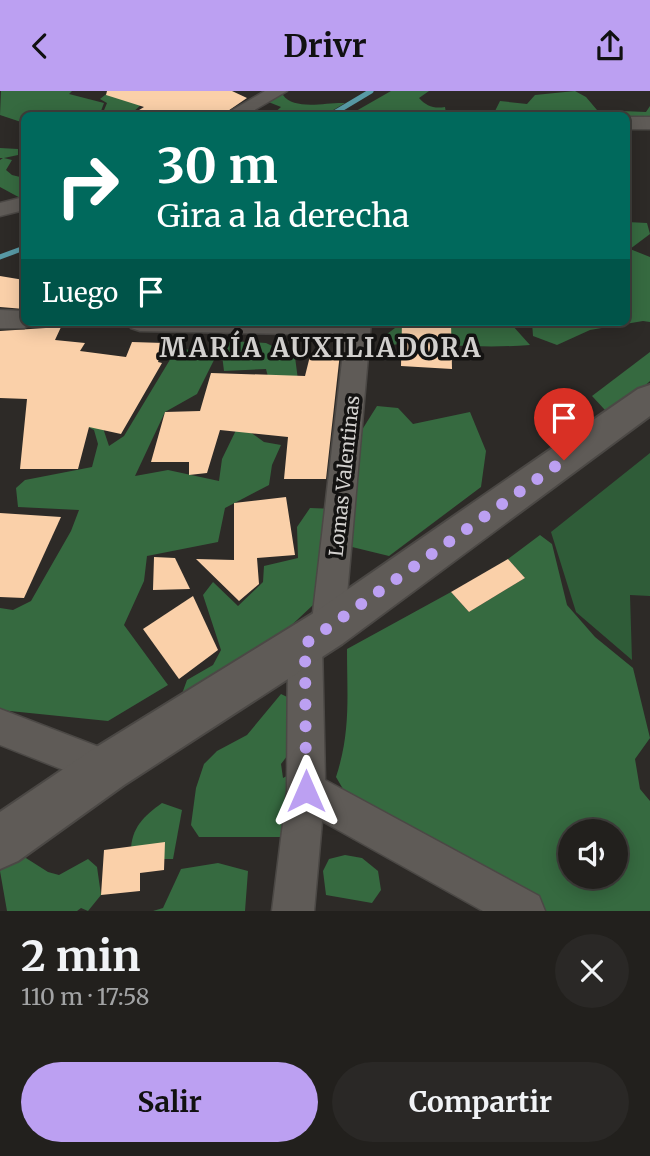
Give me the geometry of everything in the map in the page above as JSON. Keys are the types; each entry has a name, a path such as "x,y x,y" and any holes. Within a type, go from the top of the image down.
{"street":[{"path":"239,112 278,91"},
{"path":"630,123 650,123"},
{"path":"0,210 21,204"},
{"path":"0,319 21,319"},
{"name":"Lomas Valentinas","path":"293,911 306,791 316,637 359,326"},
{"path":"0,843 107,768 316,637 650,398"},
{"path":"0,727 107,768"},
{"path":"306,791 524,911"}],"green space":[{"path":"1,91 72,91 69,94 104,103 99,112 21,112 21,122 0,115"},
{"path":"110,91 143,103 133,112 103,112 107,103 100,99"},
{"path":"391,91 429,91 419,98 430,106 445,107 446,112 354,112"},
{"path":"575,91 586,97 597,110 646,112 650,106 650,122 630,120 630,112 495,111 500,101 527,104 535,95"},
{"path":"271,93 283,95 295,103 345,103 330,112 275,112 281,107 266,101"},
{"path":"0,148 18,149 18,155 4,158 12,160 6,170 21,177 21,198 0,187 0,160 3,158 0,158"},
{"path":"630,222 647,223 650,234 630,249"},
{"path":"630,249 650,257 650,322 630,323"},
{"path":"394,326 513,326 530,345 382,345 383,337 395,328"},
{"path":"532,326 614,326 590,330 557,345 533,336"},
{"path":"230,341 266,343 295,357 300,395 273,396 266,369 224,371 222,355"},
{"path":"177,348 217,354 197,394 165,412 135,476 168,470 219,481 222,459 239,424 264,442 281,445 272,465 269,485 225,508 218,542 147,556 144,581 124,625 168,685 108,721 0,710 0,608 13,610 31,601 71,531 79,510 18,507 16,488 25,480 92,467 98,444 94,430 78,422 102,425 109,446 124,436"},
{"path":"650,352 650,381 624,405 605,410 592,396"},
{"path":"377,406 398,408 413,424 470,412 486,451 481,487 389,556 348,546 360,433"},
{"path":"650,453 650,596 630,595 632,660 576,612 551,532"},
{"path":"310,508 336,509 321,553 313,605 264,651 179,702 187,680 213,665 221,650 203,595 213,582 238,606 263,582 264,566 298,558 297,527"},
{"path":"540,535 552,544 567,605 595,637 633,668 650,738 635,759 640,789 650,801 650,911 531,911 360,818 336,777 346,729 347,649 451,592 469,612 525,578 508,559"},
{"path":"281,694 314,710 294,747 281,764 283,778 296,771 284,837 199,837 191,825 196,788 204,764 217,751 247,735"},
{"path":"162,803 182,810 173,859 142,859 131,851 133,836 144,818"},
{"path":"18,853 48,872 59,875 88,859 97,867 101,895 88,911 81,908 77,911 7,911 0,871"},
{"path":"345,855 362,858 378,871 381,890 372,903 326,895 323,871 329,859"},
{"path":"218,863 248,871 245,911 153,911 163,908 181,869"}],"building":[{"path":"107,91 232,91 247,98 226,112 136,112 144,107 106,95"},
{"path":"0,276 21,280 21,309 0,307"},
{"path":"402,326 451,326 452,369 401,366"},
{"path":"61,327 55,340 85,343 80,351 126,357 132,342 164,343 158,362 162,363 121,434 89,427 78,469 20,469 27,399 0,398 0,331"},
{"path":"311,352 340,353 326,479 284,479 288,437 220,430 207,473 189,475 189,462 151,462 165,412 200,411 211,373 305,376"},
{"path":"286,497 295,555 257,558 259,584 239,601 196,559 234,560 234,503"},
{"path":"0,513 61,517 24,598 0,597"},
{"path":"154,557 175,558 190,589 153,590"},
{"path":"508,559 525,578 469,612 451,592"},
{"path":"193,596 218,650 179,679 143,629"},
{"path":"165,842 164,870 140,873 140,891 101,895 104,850"}],"waterway":[{"path":"336,112 371,91"},
{"path":"0,257 21,249"}],"district":[{"name":"MARÍA AUXILIADORA","path":"321,347"}],"route":[{"path":"306,791 305,644 564,460"}]}
